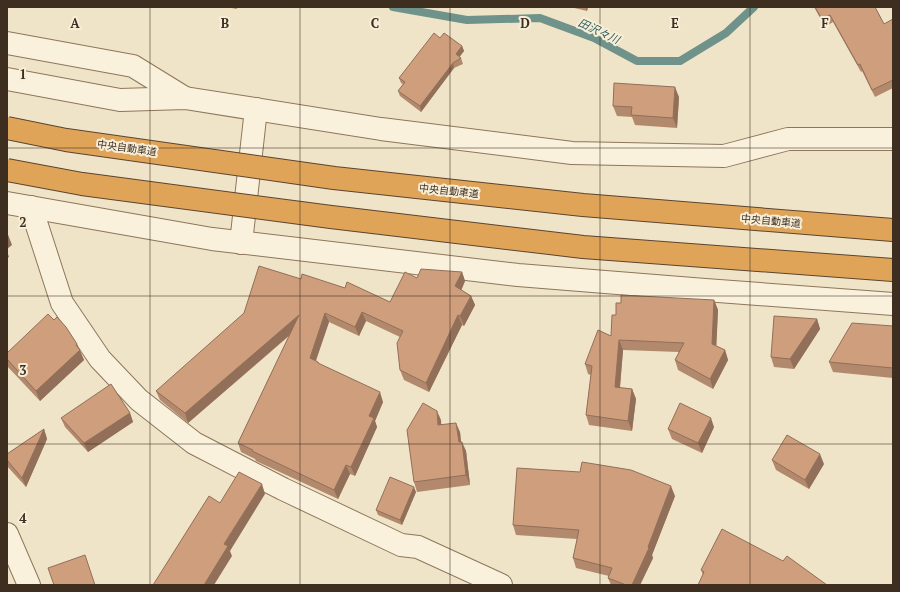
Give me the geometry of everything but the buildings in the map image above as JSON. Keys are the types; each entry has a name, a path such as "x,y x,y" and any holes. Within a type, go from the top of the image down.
{"highway":[{"name":"中央自動車道","path":"7,128 66,140 342,179 583,205 893,230"},
{"path":"7,170 82,184 307,214 583,247 893,270"}],"street":[{"path":"7,43 133,66 185,98"},
{"path":"7,79 120,100 185,98 381,129 572,153 724,156 788,139 893,139"},
{"path":"242,243 256,109"},
{"path":"7,203 212,239 518,275 893,304"},
{"path":"31,207 62,303 100,359 139,400 194,443 276,485 400,545 418,547 501,585"},
{"path":"8,538 29,585"}],"waterway":[{"name":"田沢々川","path":"393,7 467,20 540,18 594,38 637,61 680,61 726,33 754,7"}]}
